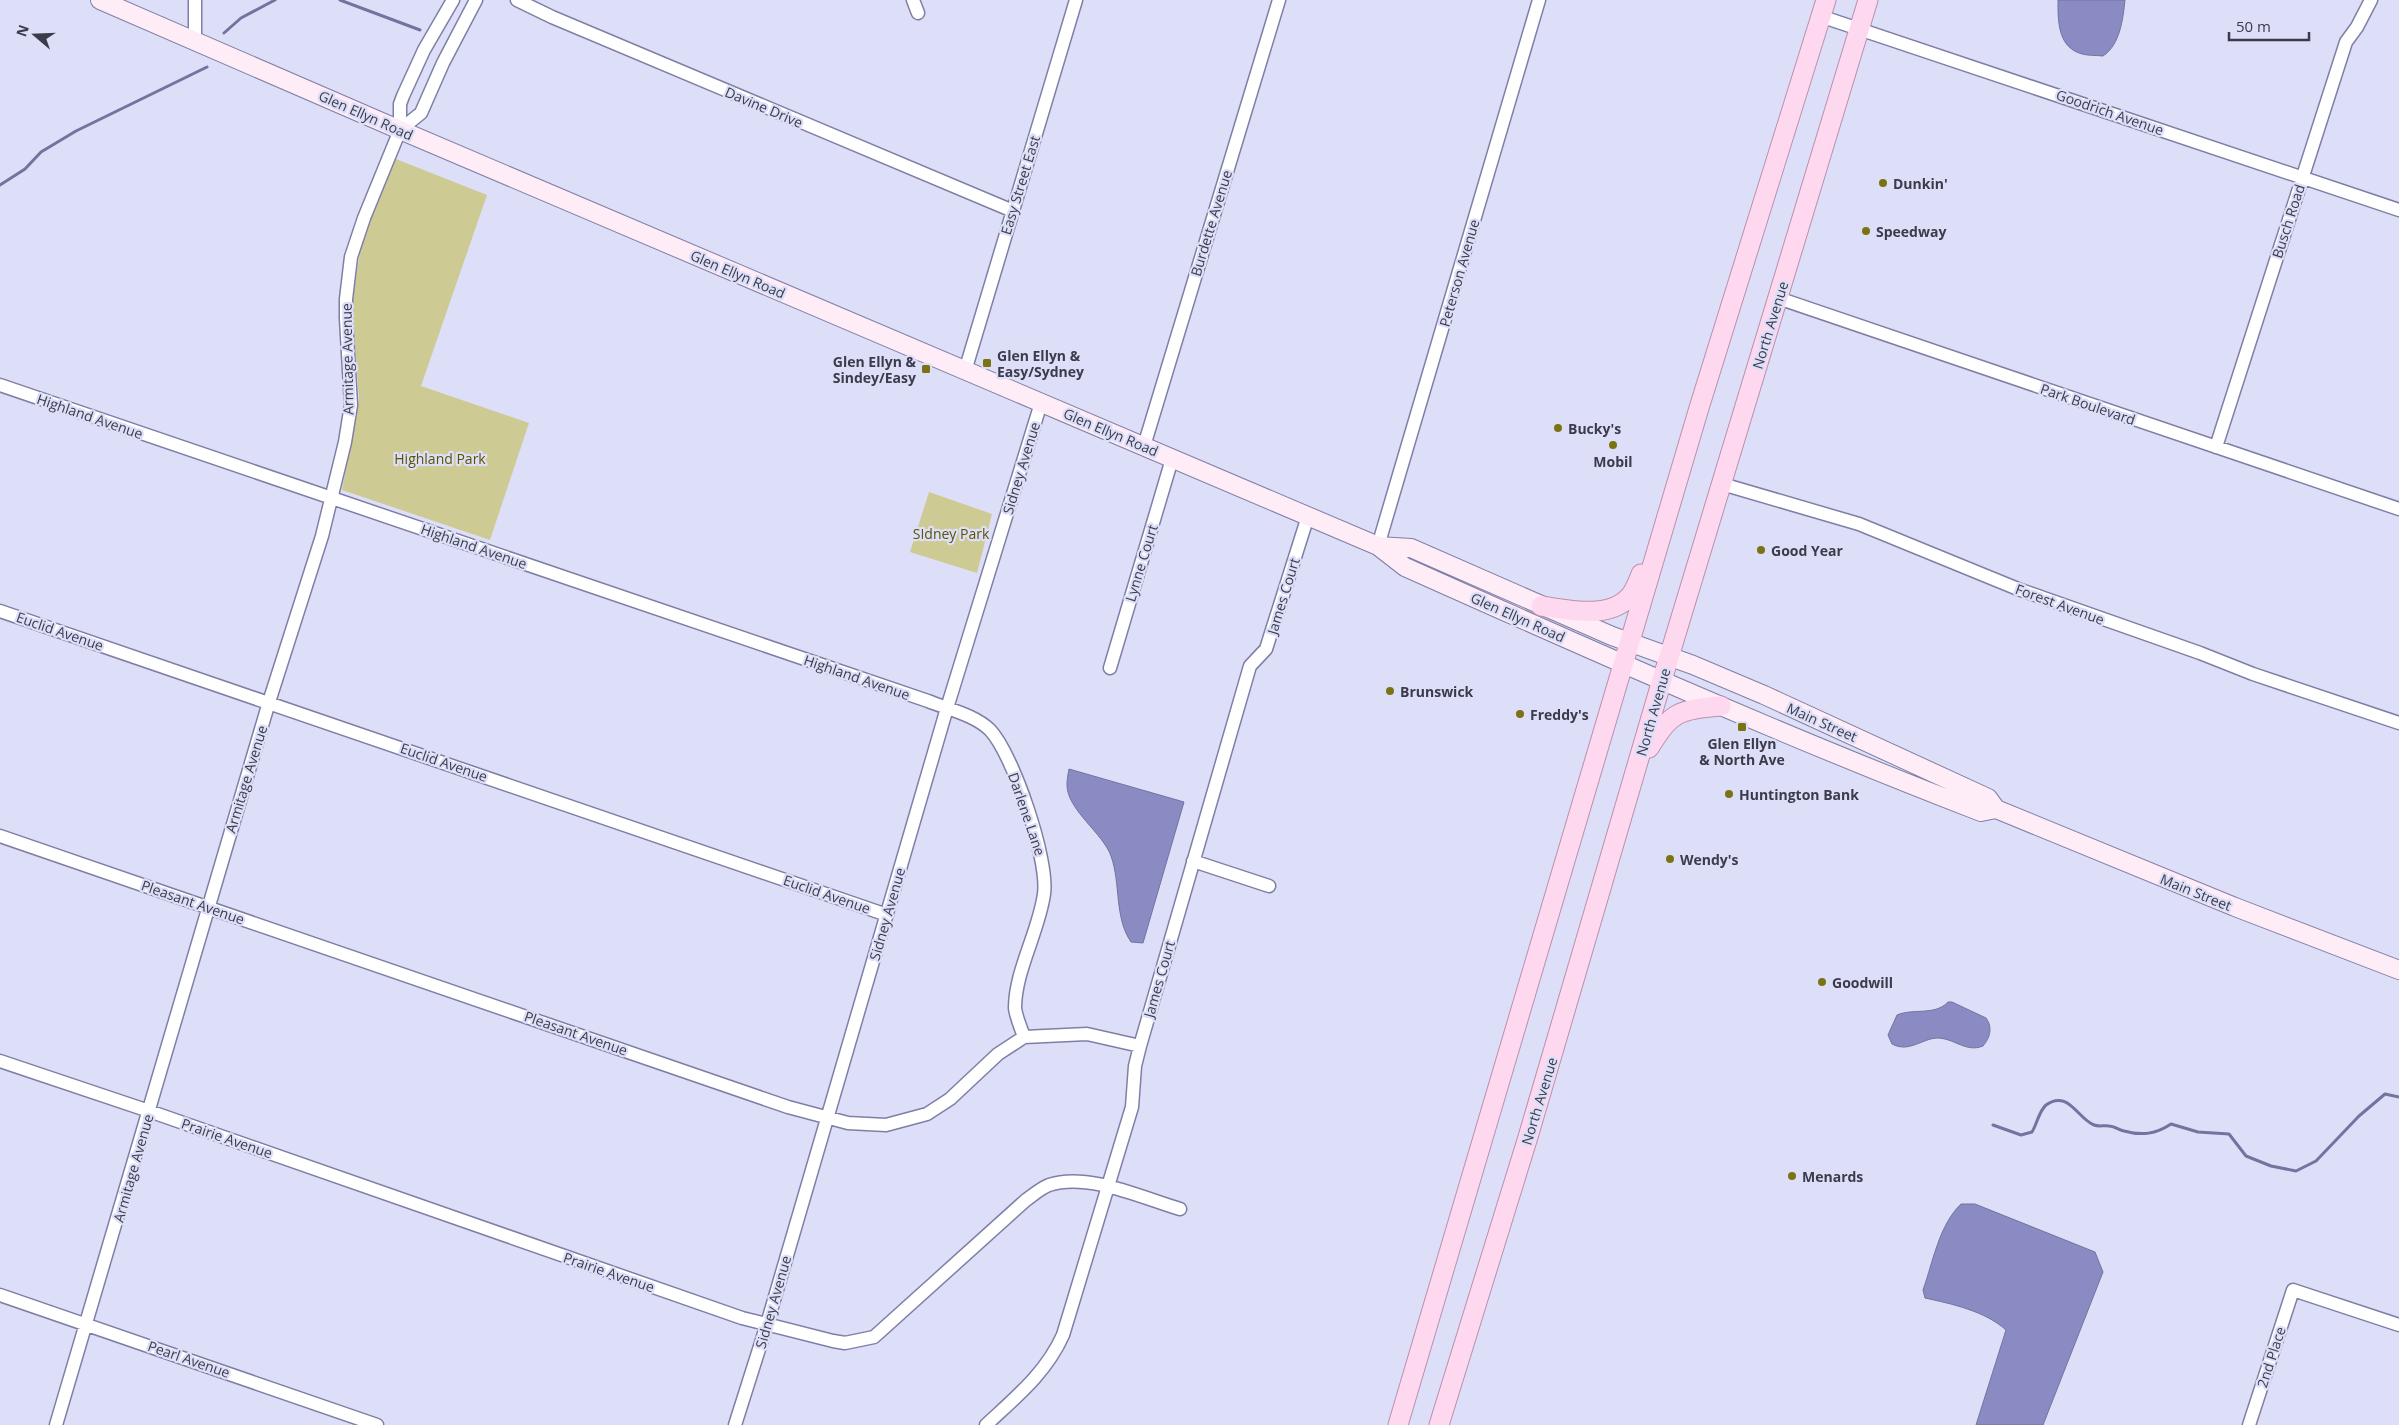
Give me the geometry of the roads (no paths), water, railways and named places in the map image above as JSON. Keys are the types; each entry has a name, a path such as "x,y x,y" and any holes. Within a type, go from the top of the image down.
{"main road":[{"name":"North Avenue","path":"1440,1425 1528,1137 1669,656 1868,0"},
{"path":"1398,1425 1622,664 1823,8"},
{"path":"1541,606 1589,612 1615,607 1632,593 1649,559 1673,496"},
{"path":"1631,788 1647,751 1664,725 1679,713 1720,706"}],"street":[{"name":"Glen Ellyn Road","path":"100,0 400,130 1378,546 1404,567 1662,680"},
{"path":"195,0 195,41"},
{"name":"Armitage Avenue","path":"56,1425 269,702 322,536 345,442 351,405 346,312 351,257 364,218 400,130 400,104 403,96 424,50 453,0"},
{"name":"Armitage Avenue","path":"400,130 421,113 443,63 476,0"},
{"name":"Davine Drive","path":"517,0 552,17 1013,211"},
{"path":"913,0 918,13"},
{"name":"Easy Street East","path":"965,371 1076,0"},
{"name":"Burdette Avenue","path":"1144,446 1279,0"},
{"name":"Peterson Avenue","path":"1378,546 1539,0"},
{"name":"Busch Road","path":"2216,447 2346,42 2372,0"},
{"name":"Goodrich Avenue","path":"1823,8 1859,28 2399,210"},
{"name":"Park Boulevard","path":"1778,298 2399,509"},
{"name":"Highland Avenue","path":"0,385 947,708"},
{"name":"Sidney Avenue","path":"735,1425 767,1324 947,708 1041,403"},
{"name":"Lynne Court","path":"1110,668 1172,458"},
{"name":"Forest Avenue","path":"1722,484 1859,524 2018,589 2200,653 2253,674 2399,723"},
{"name":"James Court","path":"986,1425 1033,1381 1054,1354 1062,1335 1132,1106 1135,1066 1140,1046 1250,666 1266,649 1308,516"},
{"name":"Glen Ellyn Road","path":"1378,546 1411,548 1629,643 1669,656"},
{"name":"Euclid Avenue","path":"0,610 887,915"},
{"name":"Main Street","path":"1669,656 1764,695 1988,798 1996,809 2235,908 2399,970"},
{"name":"Main Street","path":"1662,680 1720,706 1981,812 1996,809"},
{"name":"Darlene Lane","path":"947,708 977,720 989,729 1002,745 1041,850 1045,873 1044,895 1017,990 1015,1010 1024,1037"},
{"name":"Pleasant Avenue","path":"0,836 788,1107 848,1123 879,1125 903,1122 927,1114 950,1099 998,1054 1024,1037"},
{"path":"1193,861 1268,886"},
{"path":"1024,1037 1087,1034 1140,1046"},
{"name":"Prairie Avenue","path":"0,1061 150,1111 742,1318 833,1342 845,1343 874,1337 1026,1200 1047,1185 1082,1182 1108,1186 1180,1209"},
{"name":"2nd Place","path":"2249,1425 2293,1290 2399,1325"},
{"name":"Pearl Avenue","path":"0,1295 377,1425"}],"water":[{"path":"2058,0 2125,0 2120,31 2109,51 2103,56 2085,55 2066,44 2060,30"},
{"path":"1069,769 1184,802 1143,943 1131,942 1126,932 1122,922 1111,856 1107,847 1072,803 1067,784"},
{"path":"1948,1002 1952,1002 1986,1018 1990,1032 1983,1046 1977,1048 1965,1047 1949,1040 1937,1038 1904,1047 1892,1044 1888,1035 1897,1015 1937,1009"},
{"path":"1961,1204 1975,1204 2095,1252 2103,1272 2043,1425 1976,1425 2006,1330 1998,1323 1978,1313 1925,1298 1923,1290 1942,1233 1947,1222"}],"waterway":[{"path":"224,33 241,18 275,0"},
{"path":"340,0 420,30"},
{"path":"0,185 25,169 41,152 76,131 207,67"},
{"path":"1993,1125 2021,1135 2032,1132 2046,1105 2054,1101 2061,1101 2067,1103 2094,1125 2111,1126 2131,1133 2149,1133 2171,1124 2198,1132 2229,1134 2246,1156 2271,1166 2296,1171 2316,1161 2359,1116 2385,1094 2399,1097"}],"place":[{"name":"Dunkin'","path":"1883,183"},
{"name":"Speedway","path":"1866,231"},
{"name":"Glen Ellyn & Easy/Sydney","path":"987,363"},
{"name":"Glen Ellyn & Sindey/Easy","path":"926,369"},
{"name":"Bucky's","path":"1558,428"},
{"name":"Mobil","path":"1613,445"},
{"name":"Good Year","path":"1761,550"},
{"name":"Brunswick","path":"1390,691"},
{"name":"Freddy's","path":"1520,714"},
{"name":"Glen Ellyn & North Ave","path":"1742,727"},
{"name":"Huntington Bank","path":"1729,794"},
{"name":"Wendy's","path":"1670,859"},
{"name":"Goodwill","path":"1822,982"},
{"name":"Menards","path":"1792,1176"}],"park label":[{"name":"Highland Park","path":"440,458"},
{"name":"SIdney Park","path":"951,533"}]}
